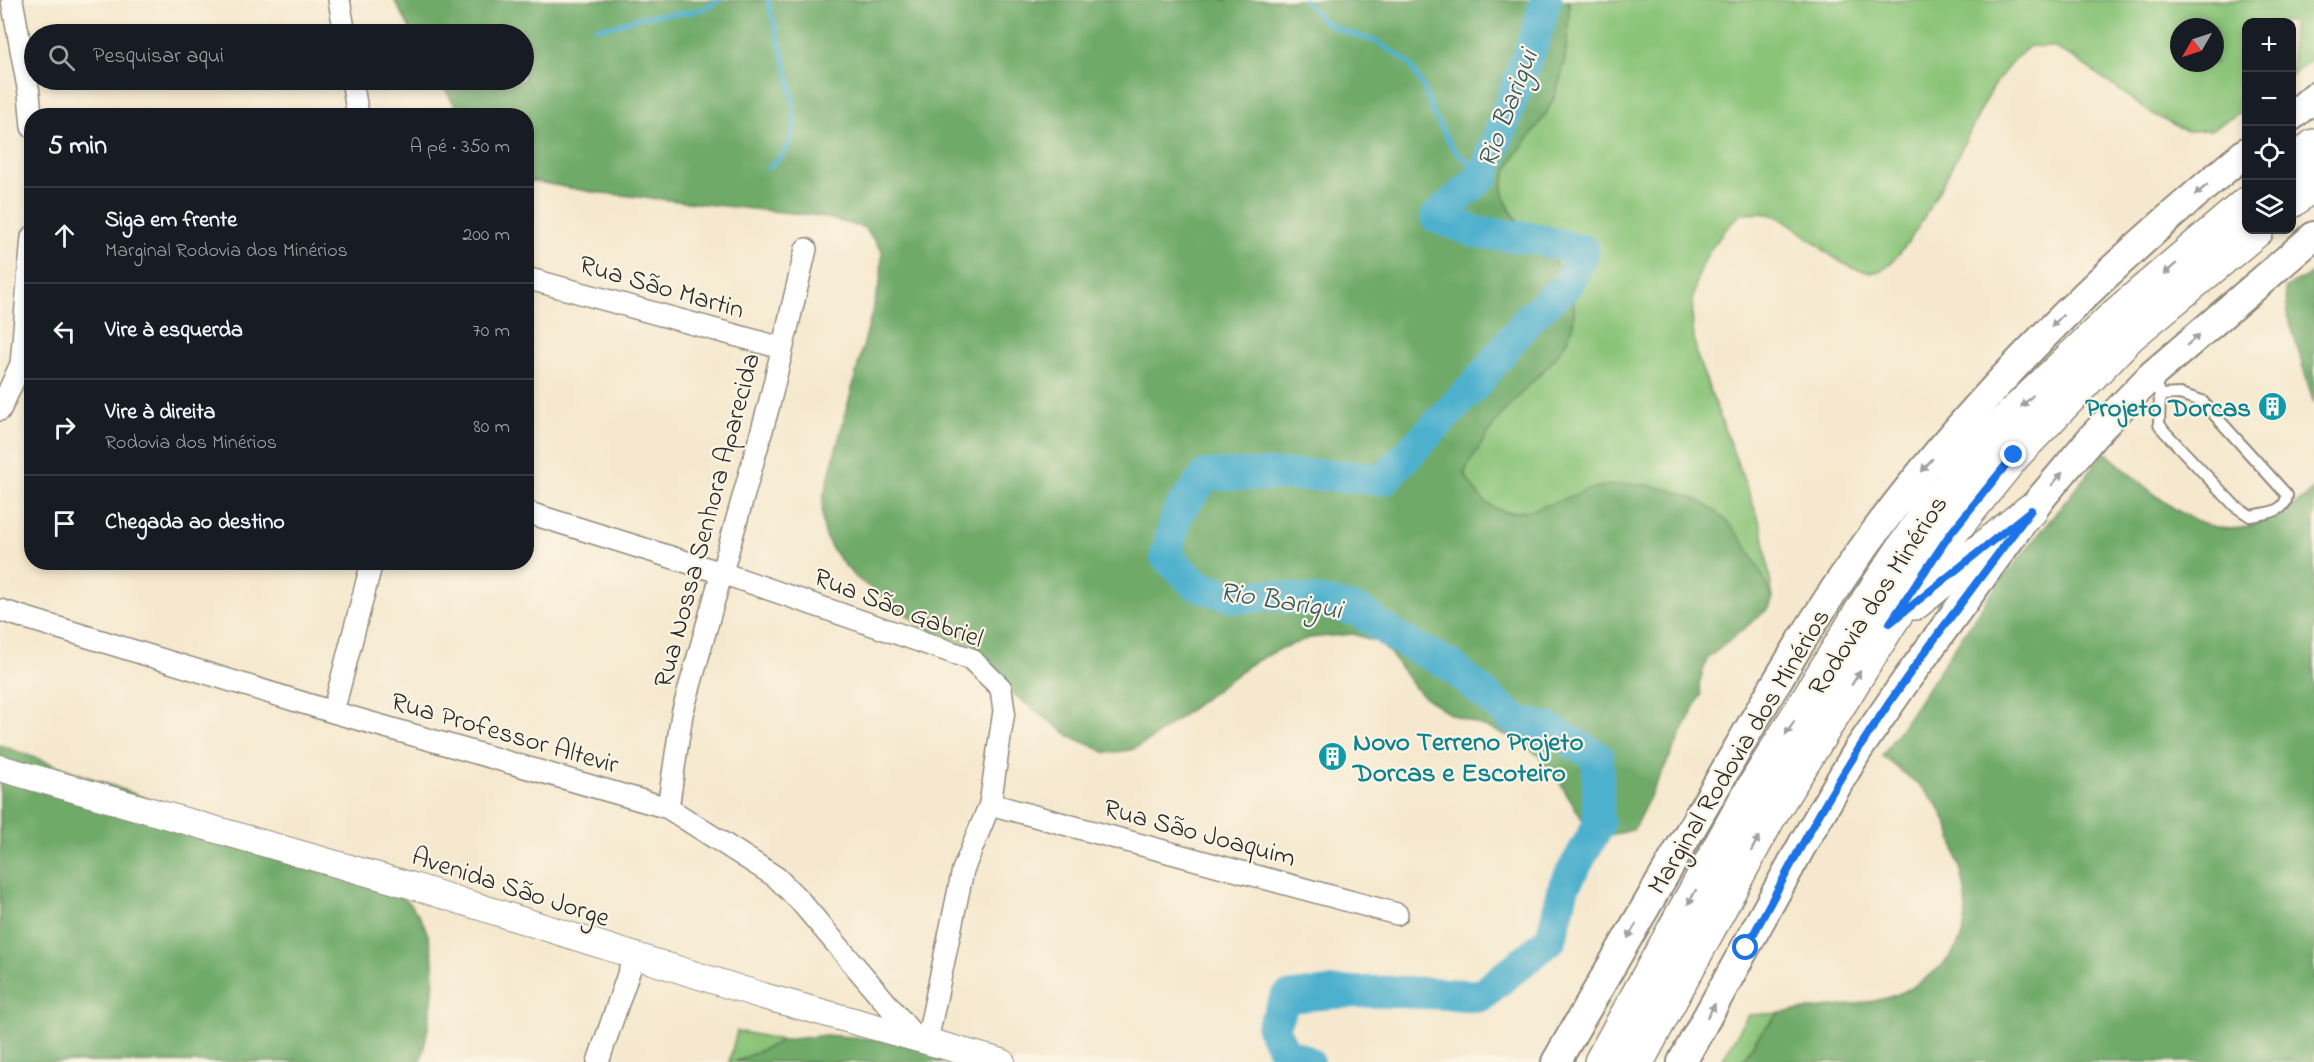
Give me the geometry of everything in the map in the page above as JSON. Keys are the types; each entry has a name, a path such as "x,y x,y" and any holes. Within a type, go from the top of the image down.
{"main road":[{"path":"2296,113 2314,97"},
{"path":"2296,162 2314,146"},
{"name":"Marginal Rodovia dos Minérios","path":"1556,1062 1796,647 1874,532 1961,424 2057,321 2160,225 2242,157"},
{"path":"2296,198 2314,182"},
{"name":"Rodovia dos Minérios","path":"1602,1062 1744,803 1867,602 1925,516 1986,440 2116,315 2242,208"},
{"name":"Rodovia dos Minérios","path":"1637,1062 1769,817 1890,623 1950,534 2014,455 2129,336 2252,234"},
{"path":"1682,1062 1805,840 1858,750 2031,510 2094,435 2156,385 2314,236"},
{"path":"1890,623 2031,510"}],"street":[{"path":"12,0 24,66"},
{"path":"339,0 343,24"},
{"path":"28,90 30,108"},
{"path":"354,90 357,108"},
{"name":"Rua Nossa Senhora Aparecida","path":"668,808 682,714 769,405 806,249"},
{"name":"Rua São Martin","path":"534,280 782,348"},
{"path":"0,410 21,364 24,329"},
{"name":"Rua São Gabriel","path":"534,514 722,573 972,659 992,676 1001,688 1004,711 990,804 963,870 922,1039"},
{"path":"333,712 370,570"},
{"name":"Rua Professor Altevir","path":"0,610 333,712 668,808 776,877 922,1039"},
{"name":"Avenida São Jorge","path":"0,768 413,886 763,996 1002,1062"},
{"name":"Rua São Joaquim","path":"990,804 1396,914"},
{"path":"598,1062 634,957"}],"lane":[{"path":"2156,385 2202,401 2288,495 2287,503 2281,509 2250,516 2235,506 2164,431 2158,415 2156,385"}],"green space":[{"path":"394,0 1569,0 1567,43 1559,83 1543,119 1508,168 1503,188 1505,199 1516,219 1555,262 1569,286 1574,307 1573,326 1553,360 1494,424 1464,473 1476,492 1486,502 1498,510 1515,513 1535,509 1594,488 1613,485 1652,486 1684,494 1703,503 1732,527 1754,559 1773,598 1769,608 1707,659 1699,684 1701,695 1633,830 1606,836 1585,824 1558,780 1540,757 1517,739 1448,713 1419,693 1389,652 1375,641 1353,634 1310,638 1282,648 1249,665 1150,740 1131,750 1107,753 1070,736 854,576 828,542 823,524 823,499 881,278 882,251 865,228 819,216 592,192 534,181 534,108 457,108 445,90 534,90 534,24 407,24"},
{"path":"1569,0 2314,0 2314,57 2296,72 2296,18 2242,18 2242,111 2210,130 2187,131 2156,116 2073,57 2053,47 2030,46 2011,63 1996,83 1923,219 1905,246 1889,264 1875,272 1861,271 1847,265 1833,257 1794,226 1766,213 1741,214 1725,230 1703,263 1697,280 1692,317 1694,338 1698,359 1762,528 1773,598 1757,565 1597,488 1554,504 1508,512 1494,509 1481,501 1464,473 1490,428 1507,408 1555,262 1515,217 1505,197 1503,187 1508,167 1547,112 1554,98 1559,85 1567,43"},
{"path":"2314,272 2314,404 2288,316 2285,288"},
{"path":"2105,452 2170,506 2208,525 2228,529 2247,527 2281,512 2299,502 2314,488 2314,1062 1742,1062 1757,1038 1779,1013 1861,1003 1893,996 1925,979 1953,952 1961,937 1966,903 1964,883 1948,826 1939,808 1927,793 1882,756 1989,596"},
{"path":"0,745 372,880 397,893 414,909 426,928 432,949 433,995 421,1062 0,1062"},
{"path":"1779,1013 1757,1038 1742,1062 1721,1062 1748,1015"},
{"path":"737,1031 891,1062 729,1062"},
{"path":"826,1035 887,1040 993,1062 735,1062 783,1040"}],"waterway":[{"path":"596,27 614,26 642,17 691,12 720,0"},
{"path":"768,0 793,95 794,115 793,133 787,148 768,168"},
{"path":"1304,0 1322,20 1340,30 1378,42 1409,63 1424,88 1433,113 1453,149 1484,175"},
{"name":"Rio Barigui","path":"1308,1062 1285,1052 1272,1028 1286,998 1359,992 1480,996 1551,939 1564,886 1598,826 1598,757 1548,728 1516,721 1450,665 1399,639 1359,611 1321,602 1268,595 1238,598 1196,585 1166,556 1177,514 1206,475 1325,475 1384,479 1477,383 1530,317 1568,284 1584,251 1532,238 1479,233 1436,217 1484,175 1536,34 1546,0"}],"place":[{"name":"Projeto Dorcas","path":"2272,407"},
{"name":"Novo Terreno Projeto Dorcas e Escoteiro","path":"1332,757"}],"route":[{"path":"1746,948 1805,840 1858,750 2031,510 1890,623 1950,534 2014,455"}]}
